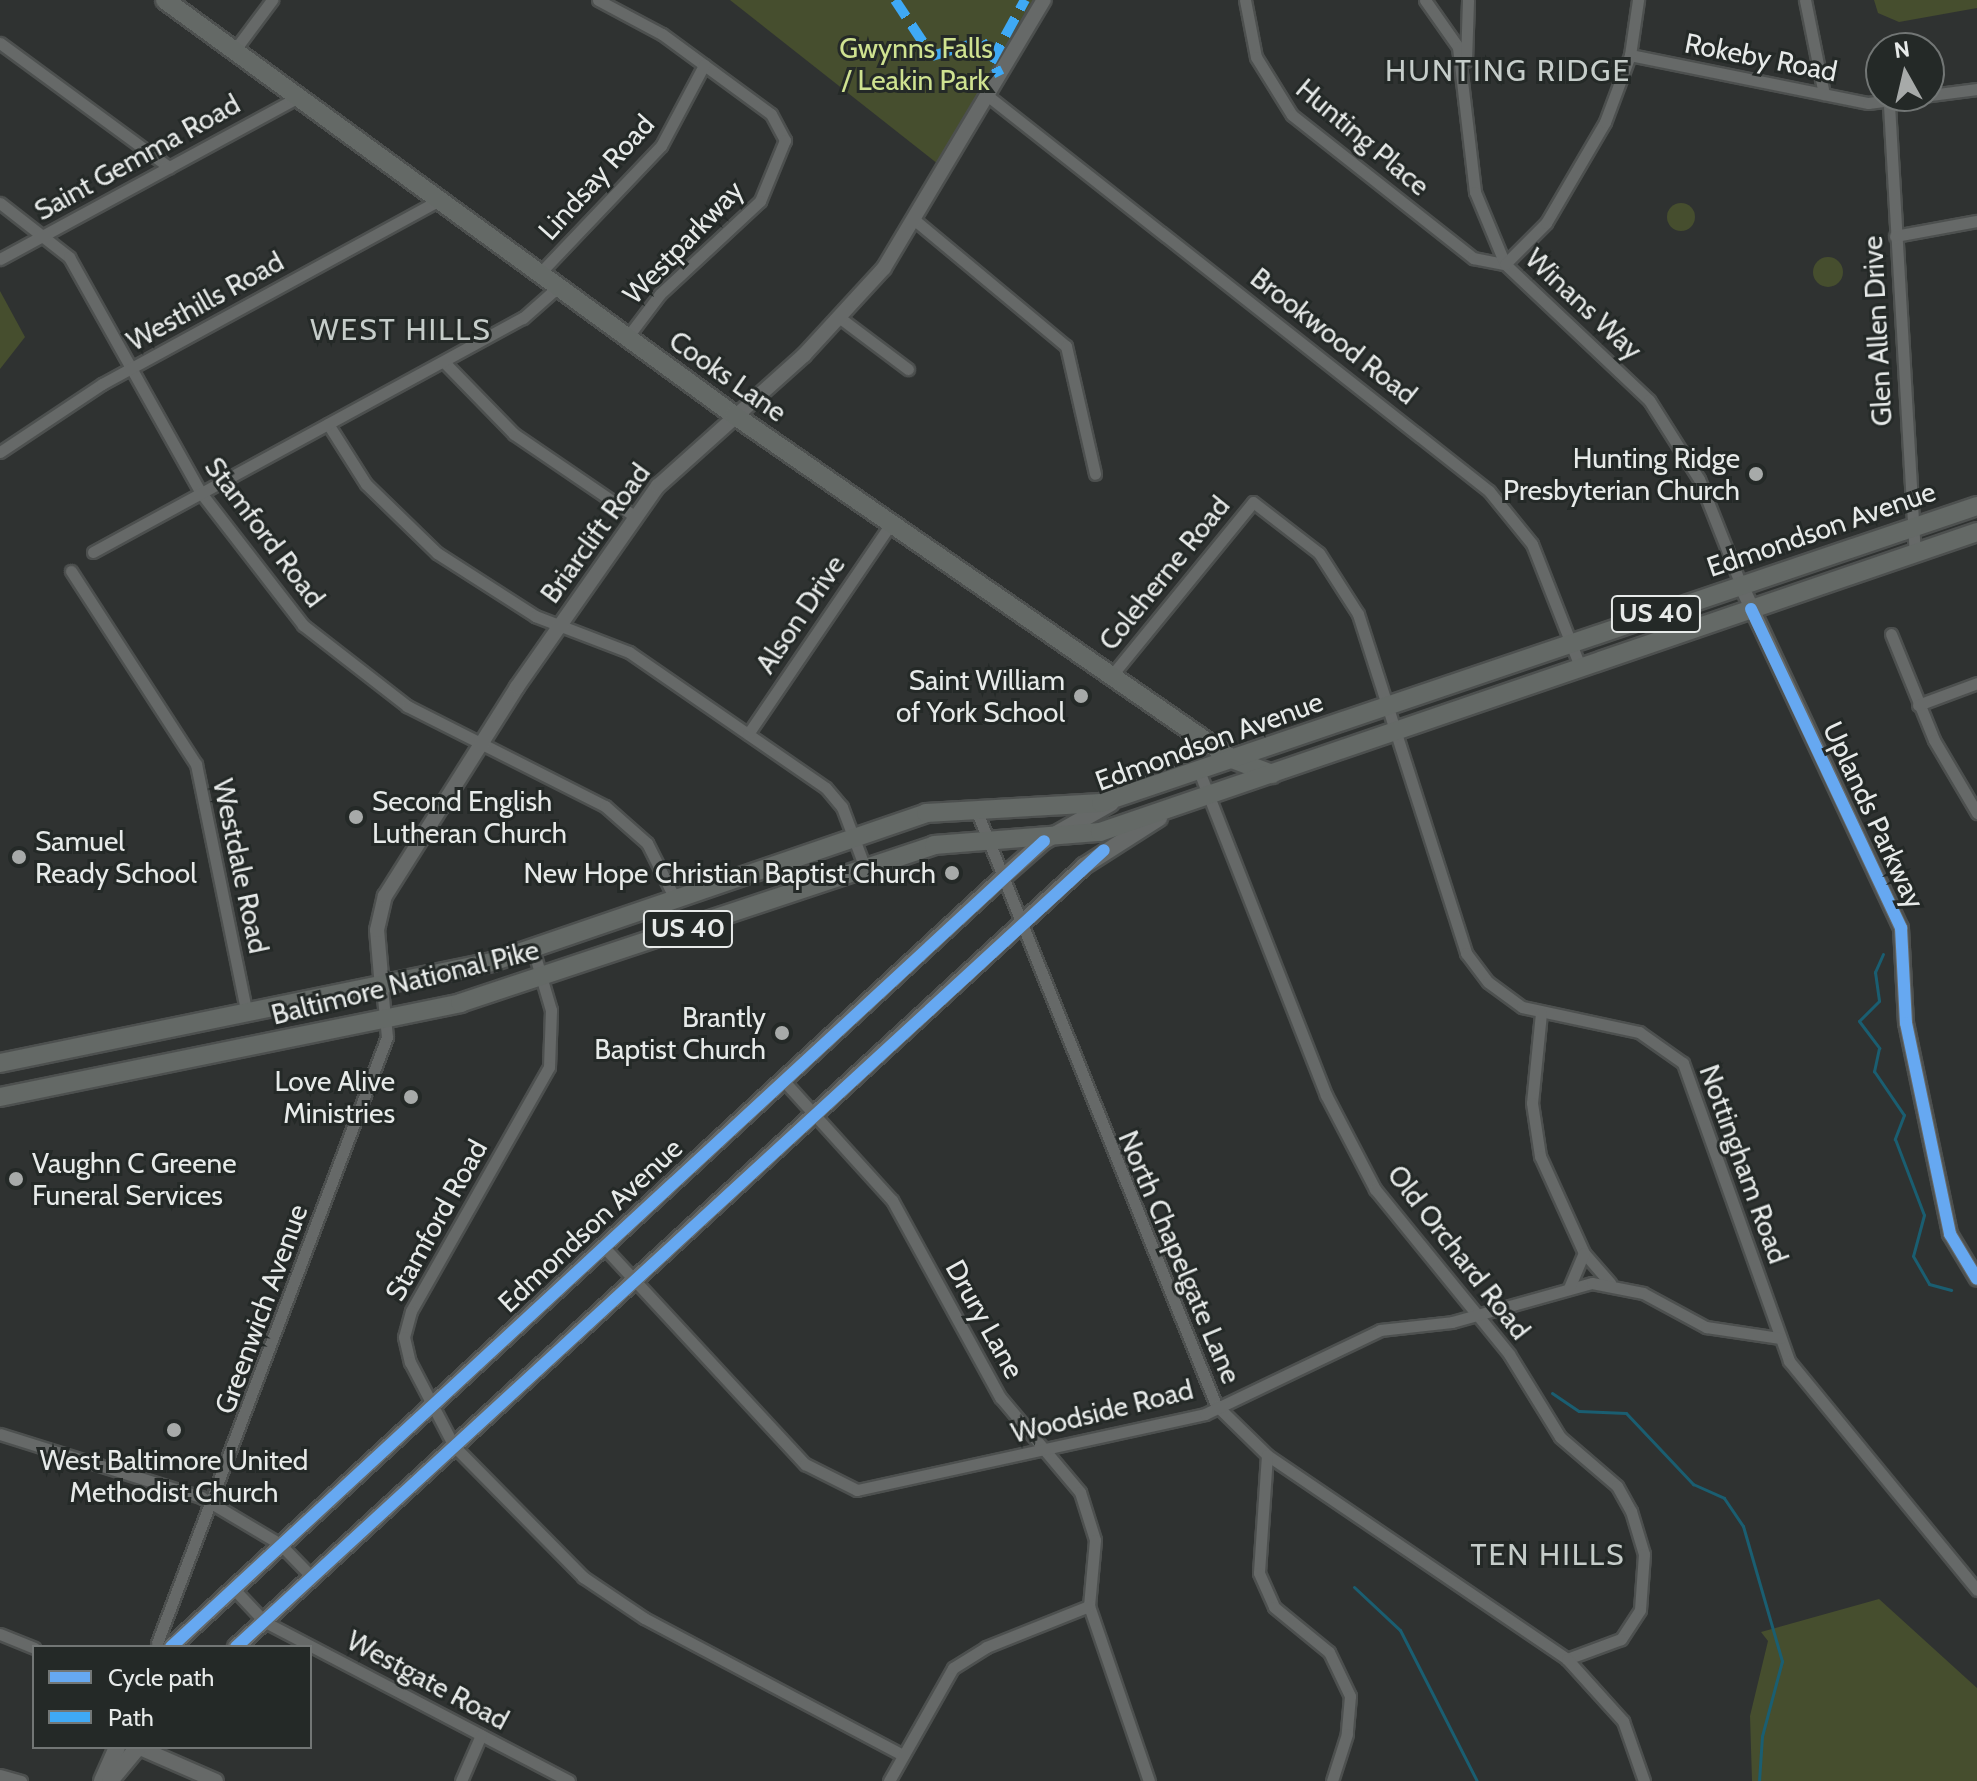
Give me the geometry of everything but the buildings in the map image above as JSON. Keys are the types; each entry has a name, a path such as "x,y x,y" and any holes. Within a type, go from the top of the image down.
{"main road":[{"name":"Cooks Lane","path":"165,0 734,415 1232,759 1274,774"},
{"name":"Edmondson Avenue","path":"164,1645 280,1544 1044,841 1127,796 1977,506"},
{"name":"Edmondson Avenue","path":"238,1645 1104,850 1185,804 1977,532"},
{"name":"Baltimore National Pike","path":"0,1063 382,988 533,949 926,813 975,807 1079,807 1127,796"},
{"name":"Baltimore National Pike","path":"0,1097 388,1020 543,979 934,845 987,839 1044,841 1185,804"},
{"path":"102,1781 116,1749"},
{"path":"110,1781 136,1749"}],"street":[{"path":"234,51 272,0"},
{"path":"598,0 704,65"},
{"name":"Briarclift Road","path":"382,988 377,930 385,896 478,746 634,516 734,415 840,318 917,222 1044,0"},
{"name":"Hunting Place","path":"1245,0 1256,57 1292,115 1473,258 1505,264"},
{"name":"Winans Way","path":"1425,0 1451,30 1465,73 1475,192 1505,264 1649,400 1699,479 1741,585"},
{"path":"1465,73 1468,0"},
{"path":"1505,264 1525,251 1568,189 1630,55 1638,0"},
{"path":"1805,0 1824,94"},
{"path":"0,43 169,167"},
{"name":"Rokeby Road","path":"1630,55 1865,101"},
{"name":"Westparkway","path":"626,339 660,294 760,201 783,132 771,114 704,65"},
{"name":"Lindsay Road","path":"539,274 661,146 704,65"},
{"name":"Rokeby Road","path":"1945,95 1977,89"},
{"name":"Brookwood Road","path":"988,96 1489,491 1532,544 1581,669"},
{"name":"Saint Gemma Road","path":"0,259 298,97"},
{"name":"Glen Allen Drive","path":"1889,112 1915,554"},
{"name":"Westhills Road","path":"0,452 130,369 438,201"},
{"name":"Stamford Road","path":"0,203 69,257 201,493 263,579 327,648 478,746 555,776 605,806 647,843 675,899"},
{"path":"1895,236 1977,221"},
{"path":"917,222 1066,346 1095,474"},
{"name":"Lindsay Road","path":"93,552 532,312 558,287"},
{"path":"840,318 908,369"},
{"path":"444,362 514,434 634,516"},
{"path":"328,424 366,484 418,537 505,600 559,627 629,652 836,797 865,868"},
{"name":"Coleherne Road","path":"1112,675 1253,502"},
{"name":"Nottingham Road","path":"1253,502 1319,553 1342,581 1388,706 1466,953 1488,982 1541,1013 1639,1032 1683,1063 1780,1338 1798,1377 1977,1590"},
{"name":"Alson Drive","path":"748,734 892,522"},
{"name":"Westdale Road","path":"71,571 196,764 247,1014"},
{"name":"Uplands Parkway","path":"1741,585 1901,928 1906,1023 1946,1218 1961,1261 1977,1279"},
{"path":"1891,634 1918,705 1975,807"},
{"path":"1918,705 1977,683"},
{"name":"Old Orchard Road","path":"1199,771 1339,1124 1399,1224 1476,1313 1560,1437 1626,1497 1641,1540 1644,1592 1633,1626 1608,1647 1567,1659"},
{"name":"North Chapelgate Lane","path":"975,807 1216,1405 1267,1455 1567,1659 1623,1721 1644,1781"},
{"name":"Stamford Road","path":"533,949 554,1028 549,1067 406,1323 406,1351 454,1446 531,1530 612,1600 903,1755"},
{"path":"382,988 388,1020"},
{"path":"1541,1013 1532,1094 1536,1139 1584,1253 1610,1283 1706,1327 1780,1338"},
{"name":"Greenwich Avenue","path":"164,1645 388,1020"},
{"name":"Drury Lane","path":"783,1080 892,1200 972,1352 1090,1514 1096,1556 1089,1606 1149,1781"},
{"name":"Woodside Road","path":"602,1245 805,1464 841,1487 877,1488 1046,1450 1216,1405 1380,1330 1476,1313 1569,1288 1610,1283"},
{"path":"1569,1288 1584,1253"},
{"path":"0,1434 212,1506 280,1544 313,1578"},
{"path":"1267,1455 1259,1573 1274,1607 1329,1652 1350,1696 1347,1734 1332,1781"},
{"name":"Westgate Road","path":"232,1587 265,1622 309,1645"},
{"path":"889,1781 940,1684 967,1657 1089,1606"},
{"path":"0,1634 32,1647"},
{"name":"Westgate Road","path":"312,1647 569,1781"},
{"path":"461,1781 481,1735"},
{"path":"143,1749 216,1781"},
{"path":"0,1775 21,1781"}],"green space":[{"name":"Gwynns Falls / Leakin Park","path":"730,0 1033,0 938,164"},
{"path":"1874,0 1977,0 1977,8 1899,22 1878,13"},
{"path":"1681,203 1691,207 1695,217 1691,227 1681,231 1671,227 1667,217 1671,207"},
{"path":"1828,257 1839,261 1843,272 1839,283 1828,287 1817,283 1813,272 1817,261"},
{"path":"0,291 25,337 0,369"},
{"path":"1879,1599 1977,1688 1977,1781 1752,1781 1750,1716 1768,1641 1761,1632"}],"waterway":[{"path":"1883,954 1875,972 1879,1001 1859,1021 1879,1048 1874,1071 1904,1115 1895,1139 1924,1215 1913,1256 1929,1284 1951,1290"},
{"path":"1552,1393 1579,1411 1626,1413 1693,1484 1724,1498 1743,1526 1782,1661 1762,1736 1759,1781"},
{"path":"1354,1587 1400,1630 1477,1781"}],"marked path":[{"path":"895,0 932,56 982,41 1000,76"},
{"path":"991,62 1025,0"}],"cycle path":[{"path":"1751,609 1901,928 1906,1023 1950,1234 1977,1279"},
{"path":"173,1645 1044,841"},
{"path":"238,1645 1104,850"}],"place":[{"name":"Hunting Ridge Presbyterian Church","path":"1756,474"},
{"name":"Saint William of York School","path":"1081,696"},
{"name":"Second English Lutheran Church","path":"356,817"},
{"name":"Samuel Ready School","path":"19,857"},
{"name":"New Hope Christian Baptist Church","path":"952,873"},
{"name":"Brantly Baptist Church","path":"782,1033"},
{"name":"Love Alive Ministries","path":"411,1097"},
{"name":"Vaughn C Greene Funeral Services","path":"16,1179"},
{"name":"West Baltimore United Methodist Church","path":"174,1430"}],"district":[{"name":"HUNTING RIDGE","path":"1508,71"},
{"name":"WEST HILLS","path":"401,330"},
{"name":"TEN HILLS","path":"1548,1555"}]}
